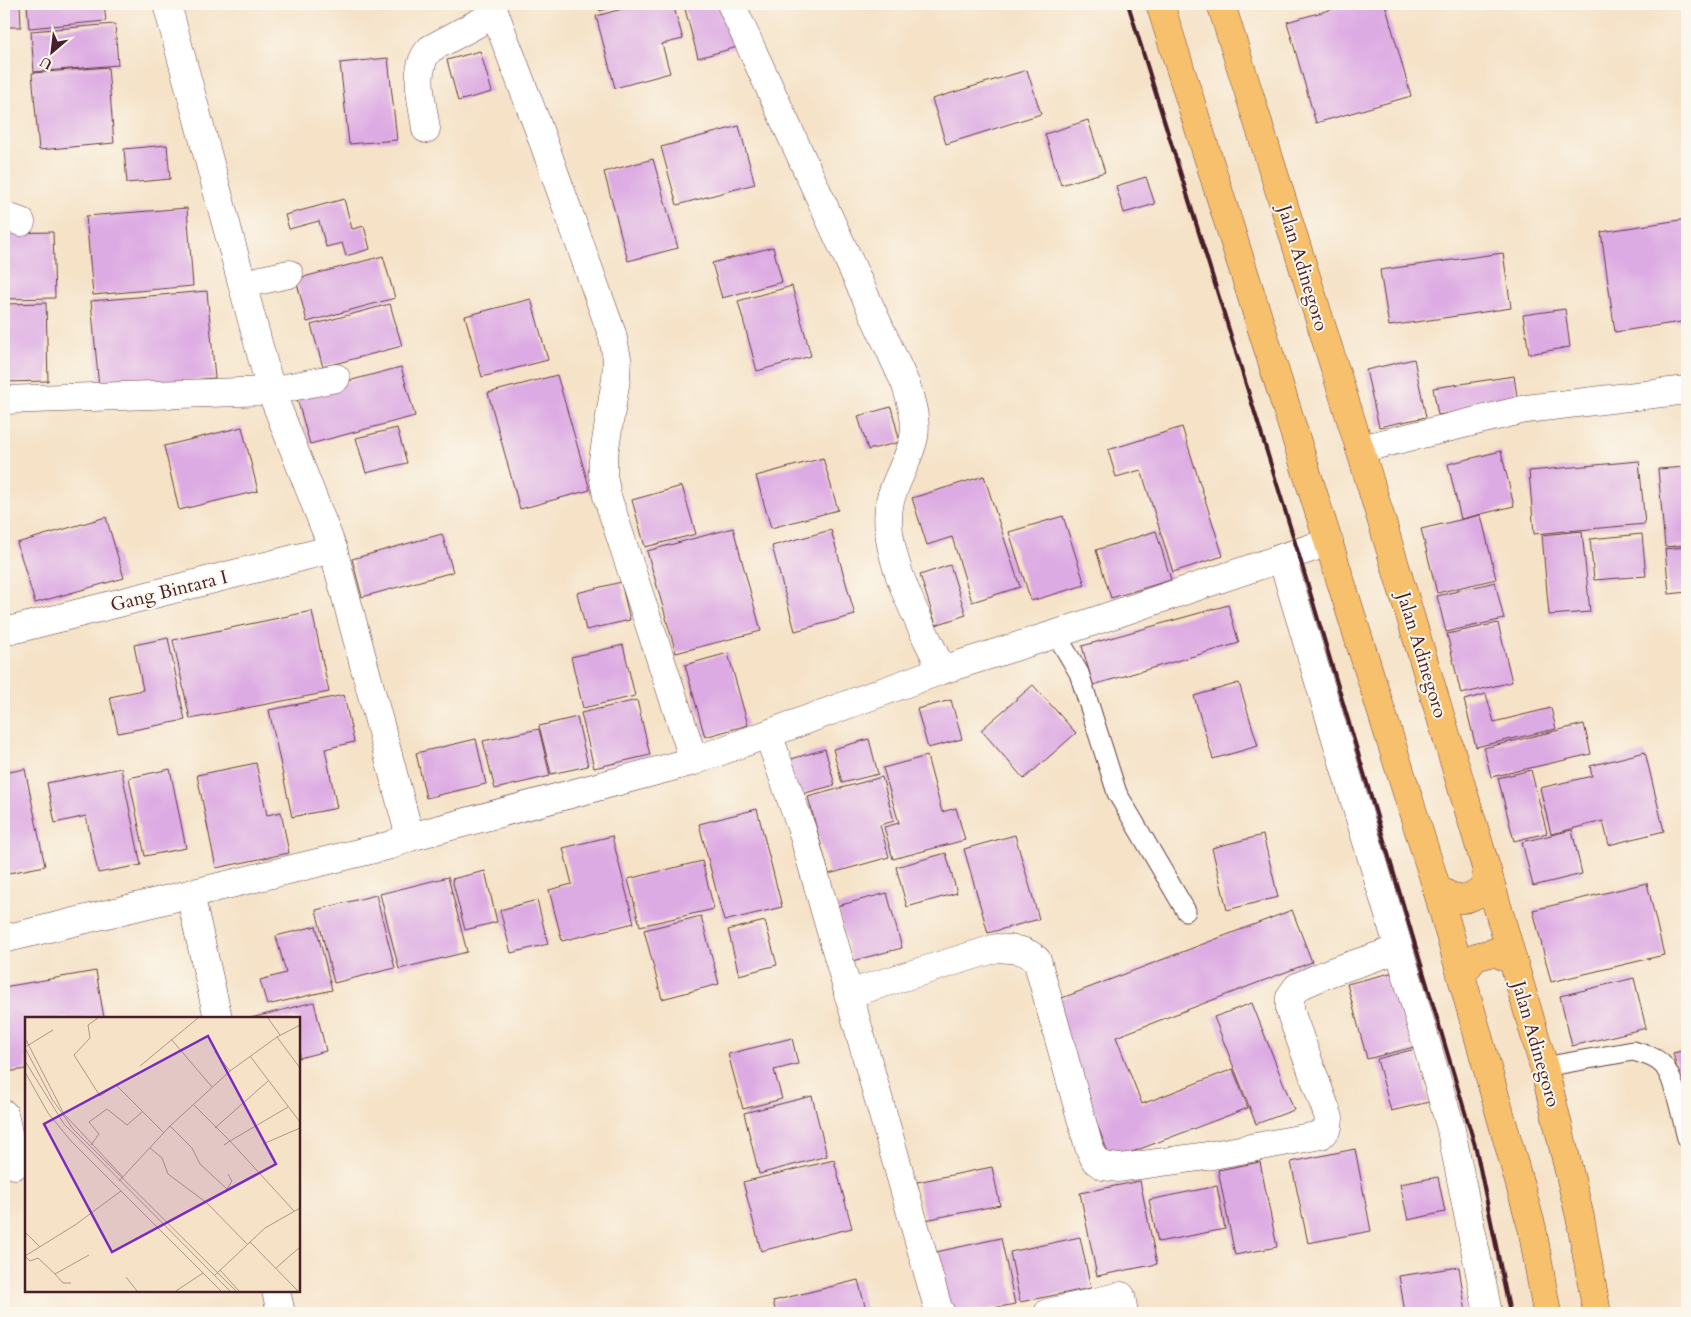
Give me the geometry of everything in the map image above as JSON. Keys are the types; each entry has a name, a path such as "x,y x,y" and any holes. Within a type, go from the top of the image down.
{"highway":[{"path":"1160,4 1437,889 1532,1228 1547,1313"},
{"name":"Jalan Adinegoro","path":"1221,4 1360,449 1488,871 1512,961 1544,1067 1580,1217 1597,1313"},
{"path":"1437,889 1456,900 1472,897 1484,889 1488,871"},
{"path":"1462,974 1475,956 1495,952 1512,961"}],"street":[{"path":"167,4 271,391 334,550 410,837"},
{"path":"731,4 906,384 914,415 914,437 890,501 888,522 900,578 942,670"},
{"path":"426,129 419,76 424,56 430,49 495,14 538,127 612,334 617,358 616,379 603,460 603,475 607,496 694,760"},
{"path":"243,284 289,274"},
{"path":"4,400 271,391 336,378"},
{"path":"1360,449 1526,409 1687,390"},
{"path":"4,939 391,845 410,837 694,760 942,670 1056,634 1329,542"},
{"name":"Gang Bintara I","path":"4,632 334,550"},
{"path":"1282,558 1450,1125 1488,1313"},
{"path":"768,734 802,830 938,1308 941,1313"},
{"path":"190,894 218,1017"},
{"path":"848,994 997,948 1015,949 1029,953 1037,960 1089,1147 1095,1160 1104,1166 1119,1168 1207,1156 1321,1134 1328,1127 1329,1118 1290,1010 1290,997 1297,987 1399,949"},
{"path":"4,1114 15,1165"},
{"path":"276,1292 281,1313"},
{"path":"1048,1313 1121,1296 1124,1313"}],"lane":[{"path":"1056,634 1079,673 1117,793 1186,911"},
{"path":"1544,1067 1633,1051 1647,1055 1662,1064 1671,1080 1687,1138"}],"building":[{"path":"4,4 20,4 21,27 4,27"},
{"path":"27,4 104,4 106,21 29,28"},
{"path":"597,4 625,4 600,11"},
{"path":"641,4 673,4 683,39 662,44 670,73 615,88 596,16"},
{"path":"704,4 729,4 741,46 698,58 685,9"},
{"path":"1350,4 1385,4 1411,96 1316,123 1287,22"},
{"path":"115,24 118,65 34,72 31,31"},
{"path":"480,51 492,92 458,101 447,60"},
{"path":"388,58 397,140 349,144 340,63"},
{"path":"108,67 114,143 39,150 32,73"},
{"path":"1027,70 1041,114 946,144 932,99"},
{"path":"1088,120 1105,172 1061,185 1045,134"},
{"path":"739,126 755,184 677,205 661,147"},
{"path":"167,145 170,179 127,183 124,149"},
{"path":"653,159 678,248 628,261 604,172"},
{"path":"1146,177 1155,204 1124,213 1116,186"},
{"path":"344,199 352,229 364,226 370,249 346,256 342,243 326,247 319,221 289,229 285,215"},
{"path":"187,208 193,286 93,295 86,216"},
{"path":"1687,219 1687,321 1615,332 1601,232"},
{"path":"53,232 55,298 4,299 4,233"},
{"path":"773,247 782,282 722,298 712,263"},
{"path":"1503,253 1511,308 1389,326 1380,270"},
{"path":"383,256 395,298 307,322 296,279"},
{"path":"792,286 811,356 757,371 738,301"},
{"path":"207,291 215,378 99,388 91,301"},
{"path":"531,299 548,360 482,377 465,316"},
{"path":"46,303 48,381 4,382 4,304"},
{"path":"390,304 402,346 323,367 311,325"},
{"path":"1565,309 1570,347 1529,354 1523,315"},
{"path":"1414,359 1426,417 1379,427 1366,370"},
{"path":"401,367 415,416 310,444 296,395"},
{"path":"557,375 590,490 520,509 488,393"},
{"path":"1514,376 1518,403 1438,415 1433,388"},
{"path":"891,407 900,442 868,450 858,416"},
{"path":"242,427 258,491 179,510 164,446"},
{"path":"1182,427 1223,556 1173,572 1141,470 1116,477 1108,450"},
{"path":"397,428 407,463 366,473 356,438"},
{"path":"1501,451 1514,506 1461,519 1448,464"},
{"path":"823,458 838,510 771,528 756,476"},
{"path":"1639,461 1645,524 1534,534 1529,471"},
{"path":"1687,467 1687,545 1665,547 1658,469"},
{"path":"984,476 1020,587 972,602 952,537 927,545 912,498"},
{"path":"682,486 696,534 645,547 632,500"},
{"path":"1481,515 1496,579 1437,593 1421,529"},
{"path":"1063,516 1085,585 1031,601 1009,532"},
{"path":"106,517 124,578 35,603 17,543"},
{"path":"733,528 761,631 676,653 647,551"},
{"path":"831,530 855,615 795,631 772,546"},
{"path":"1156,531 1171,580 1111,598 1096,550"},
{"path":"1582,531 1590,612 1549,615 1542,535"},
{"path":"442,534 453,572 362,597 352,559"},
{"path":"1642,534 1646,576 1594,580 1590,539"},
{"path":"1687,547 1687,592 1669,594 1665,549"},
{"path":"950,565 966,615 936,625 920,575"},
{"path":"621,582 630,620 586,630 577,593"},
{"path":"1495,582 1504,619 1446,632 1437,596"},
{"path":"1228,605 1239,643 1093,685 1082,646"},
{"path":"312,611 329,692 190,719 173,640"},
{"path":"1498,623 1512,682 1461,694 1447,634"},
{"path":"168,638 185,720 118,733 110,697 143,690 134,645"},
{"path":"623,645 635,696 583,708 571,657"},
{"path":"728,653 748,725 705,737 685,665"},
{"path":"1239,683 1258,746 1213,759 1194,696"},
{"path":"1033,685 1076,733 1024,779 981,730"},
{"path":"1486,694 1494,722 1551,708 1556,729 1476,747 1464,700"},
{"path":"344,695 354,742 325,749 337,808 292,817 269,710"},
{"path":"637,700 650,755 594,768 581,713"},
{"path":"951,700 962,739 928,748 917,709"},
{"path":"577,717 588,766 551,774 539,726"},
{"path":"1584,724 1591,754 1491,777 1484,748"},
{"path":"539,729 550,776 495,789 483,741"},
{"path":"476,739 486,784 426,798 416,753"},
{"path":"869,739 878,774 842,783 833,749"},
{"path":"825,749 835,785 798,795 788,760"},
{"path":"1645,752 1664,831 1609,845 1603,821 1551,834 1540,788 1592,776 1590,766"},
{"path":"927,756 942,812 956,808 965,840 893,859 884,827 899,823 883,768"},
{"path":"256,763 267,815 281,812 289,853 216,868 197,775"},
{"path":"121,768 141,865 98,873 86,816 55,823 47,783"},
{"path":"25,769 45,866 4,874 4,773"},
{"path":"170,769 186,848 145,856 129,778"},
{"path":"1531,770 1547,833 1514,841 1498,778"},
{"path":"882,777 894,821 880,825 889,857 829,874 808,797"},
{"path":"757,809 782,907 724,921 699,824"},
{"path":"1572,830 1582,874 1533,886 1522,842"},
{"path":"1015,835 1039,919 988,933 964,849"},
{"path":"1263,835 1278,897 1227,910 1212,848"},
{"path":"612,836 634,923 562,941 549,890 572,884 563,848"},
{"path":"946,853 957,893 907,907 896,867"},
{"path":"702,861 714,909 640,926 628,879"},
{"path":"485,871 497,922 465,930 452,879"},
{"path":"448,877 467,952 399,969 380,894"},
{"path":"1647,883 1664,955 1551,982 1533,910"},
{"path":"887,893 902,948 852,961 837,906"},
{"path":"376,895 395,968 334,983 316,910"},
{"path":"537,900 548,944 511,953 500,910"},
{"path":"1292,910 1312,962 1116,1037 1142,1104 1233,1069 1248,1108 1111,1160 1049,1003"},
{"path":"701,916 719,984 662,999 644,930"},
{"path":"765,921 777,965 739,975 728,930"},
{"path":"316,926 332,990 267,1005 260,980 286,973 276,936"},
{"path":"96,971 104,1017 25,1017 25,1069 7,1072 4,1053 4,987"},
{"path":"1398,971 1418,1046 1367,1059 1347,984"},
{"path":"1634,978 1646,1028 1572,1046 1560,996"},
{"path":"314,1002 326,1051 300,1058 300,1017 255,1017"},
{"path":"1252,1003 1294,1110 1256,1124 1214,1017"},
{"path":"792,1038 798,1064 774,1070 782,1099 743,1109 728,1054"},
{"path":"1415,1049 1429,1102 1391,1111 1377,1059"},
{"path":"1687,1050 1687,1109 1673,1053"},
{"path":"812,1096 827,1156 759,1174 744,1113"},
{"path":"1355,1149 1371,1231 1308,1243 1291,1162"},
{"path":"834,1160 852,1228 761,1251 743,1182"},
{"path":"1260,1162 1277,1247 1235,1255 1218,1170"},
{"path":"992,1167 1000,1205 925,1220 917,1182"},
{"path":"1438,1177 1445,1212 1408,1220 1400,1184"},
{"path":"1140,1181 1157,1264 1097,1276 1080,1193"},
{"path":"1217,1186 1225,1229 1158,1242 1149,1200"},
{"path":"1080,1237 1091,1288 1020,1302 1010,1252"},
{"path":"1001,1238 1015,1304 969,1313 949,1313 936,1252"},
{"path":"1459,1267 1466,1313 1405,1313 1399,1276"},
{"path":"858,1280 867,1313 776,1313 773,1301"}],"railway":[{"path":"1128,4 1298,552 1476,1149 1510,1313"}]}
